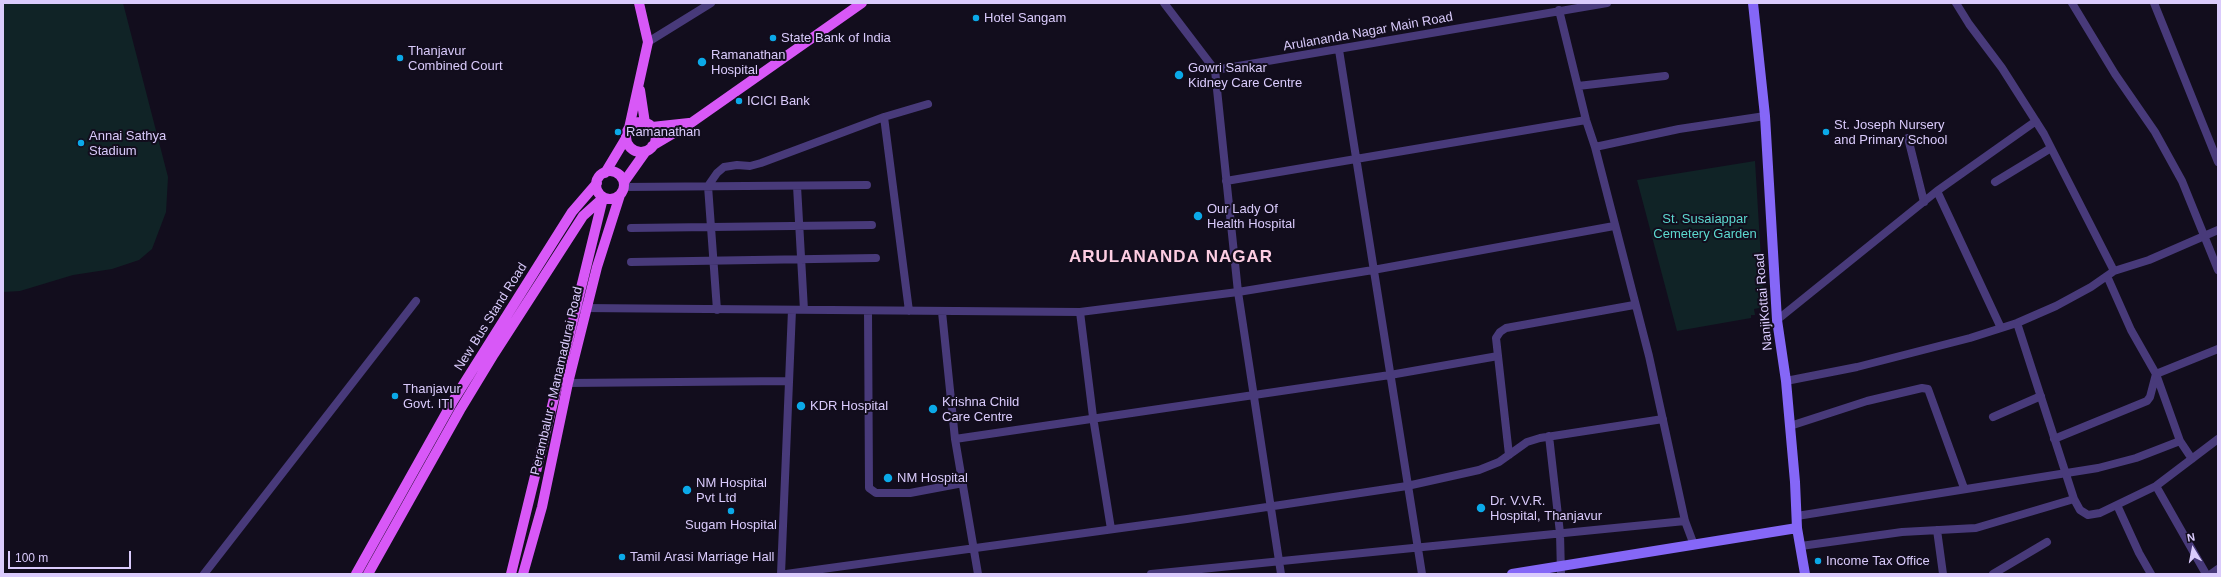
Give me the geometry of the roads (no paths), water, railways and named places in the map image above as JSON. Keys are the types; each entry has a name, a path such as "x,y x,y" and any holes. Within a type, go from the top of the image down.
{"main road":[{"path":"640,4 648,42 628,133 633,149 649,149 691,123 862,3"},
{"name":"NanjiKottai Road","path":"1753,3 1765,116 1777,320 1786,381 1797,516 1796,528 1801,546 1805,574"},
{"path":"639,82 648,125 656,139 649,149"},
{"path":"605,173 614,172 623,188 612,199 604,198 598,191 597,183 601,175 605,173 628,133 636,123 648,125 691,123"},
{"name":"Perambalur - Manamadurai Road","path":"523,574 542,508 568,383 588,309 597,267 623,188 649,149"},
{"name":"New Bus Stand Road","path":"356,574 453,401 572,212 597,183"},
{"path":"510,574 529,505 576,307 604,198"},
{"name":"New Bus Stand Road","path":"368,574 460,410 494,354 583,216 604,198"},
{"path":"529,505 542,508"},
{"path":"1512,574 1561,570 1694,545 1796,528"}],"street":[{"path":"648,42 710,3"},
{"path":"1164,3 1215,70 1238,292 1281,574"},
{"name":"Arulananda Nagar Main Road","path":"1215,70 1607,3"},
{"path":"1956,3 1968,24 2002,68 2036,121 2051,148 2110,274 2131,330 2156,374 2180,441 2192,459"},
{"path":"2072,3 2115,74 2155,132 2182,181 2218,270"},
{"path":"2154,3 2218,162"},
{"path":"1559,10 1663,419 1685,521 1694,545"},
{"path":"1339,50 1422,574"},
{"path":"1578,86 1666,76"},
{"path":"717,310 708,186 717,173 724,167 737,165 750,166 761,163 884,117 928,104"},
{"path":"1595,147 1679,129 1765,116"},
{"path":"884,117 909,311"},
{"path":"1226,181 1586,120"},
{"path":"1777,320 1937,191 2036,121"},
{"path":"1908,138 1924,202"},
{"path":"1995,182 2051,148"},
{"path":"623,188 867,185"},
{"path":"797,186 804,310"},
{"path":"1937,191 2001,328"},
{"path":"631,228 872,225"},
{"path":"576,307 588,309 1080,312 1238,292 1373,270 1614,226"},
{"path":"1786,381 1857,367 2017,323 2056,306 2110,274 2149,260 2218,230"},
{"path":"631,262 876,258"},
{"path":"204,574 416,302"},
{"path":"1509,455 1496,338 1500,332 1506,328 1634,305"},
{"path":"781,574 792,310"},
{"path":"868,310 869,488 876,494 910,493 962,483"},
{"path":"942,312 955,439 978,574"},
{"path":"1080,312 1093,418 1111,529"},
{"path":"2017,323 2074,499 2080,510 2088,515 2100,513 2156,486 2218,439"},
{"path":"2156,374 2218,348"},
{"path":"955,439 1390,375 1498,356"},
{"path":"2054,438 2147,402 2150,397 2156,374"},
{"path":"568,383 790,381"},
{"path":"1790,426 1867,401 1922,388 1928,389 1964,488"},
{"path":"1993,417 2041,396"},
{"path":"786,574 1271,507 1407,486 1479,470 1499,462 1527,442 1549,436 1663,419"},
{"path":"1549,436 1560,533 1561,570"},
{"path":"1797,516 1964,488 2098,468 2136,458 2180,441"},
{"path":"2156,486 2206,574"},
{"path":"1801,546 1937,530 1976,528 2074,499"},
{"path":"2118,505 2139,553 2151,574"},
{"path":"1150,574 1685,521"},
{"path":"1937,530 1943,574"},
{"path":"1993,574 2047,542"},
{"path":"2211,574 2218,569"}],"place":[{"name":"Hotel Sangam","path":"976,18"},
{"name":"State Bank of India","path":"773,38"},
{"name":"Thanjavur Combined Court","path":"400,58"},
{"name":"Ramanathan Hospital","path":"702,62"},
{"name":"Gowri Sankar Kidney Care Centre","path":"1179,75"},
{"name":"ICICI Bank","path":"739,101"},
{"name":"Ramanathan","path":"618,132"},
{"name":"St. Joseph Nursery and Primary School","path":"1826,132"},
{"name":"Annai Sathya Stadium","path":"81,143"},
{"name":"Our Lady Of Health Hospital","path":"1198,216"},
{"name":"Thanjavur Govt. ITI","path":"395,396"},
{"name":"KDR Hospital","path":"801,406"},
{"name":"Krishna Child Care Centre","path":"933,409"},
{"name":"NM Hospital","path":"888,478"},
{"name":"NM Hospital Pvt Ltd","path":"687,490"},
{"name":"Dr. V.V.R. Hospital, Thanjavur","path":"1481,508"},
{"name":"Sugam Hospital","path":"731,511"},
{"name":"Tamil Arasi Marriage Hall","path":"622,557"},
{"name":"Income Tax Office","path":"1818,561"}],"district":[{"name":"ARULANANDA NAGAR","path":"1171,257"}],"park label":[{"name":"St. Susaiappar Cemetery Garden","path":"1705,226"}]}
